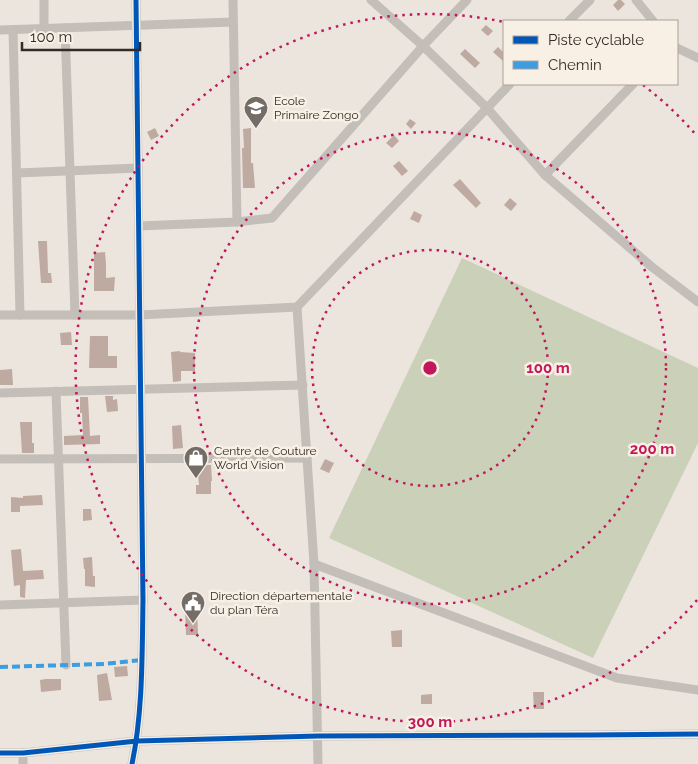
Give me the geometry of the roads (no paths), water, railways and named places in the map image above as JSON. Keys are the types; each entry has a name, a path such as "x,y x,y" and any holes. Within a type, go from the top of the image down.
{"street":[{"path":"44,0 44,29"},
{"path":"132,764 137,741 142,660 143,600 136,0"},
{"path":"233,0 236,222"},
{"path":"371,0 423,46 487,108 545,175 652,267 698,302"},
{"path":"139,226 236,222 272,218 423,46 467,0"},
{"path":"571,20 590,0"},
{"path":"636,0 652,20"},
{"path":"0,30 234,22"},
{"path":"65,28 75,315"},
{"path":"13,30 20,315"},
{"path":"678,48 698,58"},
{"path":"0,315 140,315 298,306 509,85"},
{"path":"545,175 632,85"},
{"path":"17,173 138,168"},
{"path":"298,306 314,564 318,764"},
{"path":"0,393 303,385"},
{"path":"56,391 66,665"},
{"path":"0,459 307,458"},
{"path":"314,564 618,678 698,690"},
{"path":"0,605 143,600"},
{"path":"0,753 23,753 137,741 318,736 698,734"},
{"path":"23,753 24,764"}],"place":[{"name":"Ecole Primaire Zongo","path":"256,129"},
{"name":"Centre de Couture World Vision","path":"196,479"},
{"name":"Direction départementale du plan Téra","path":"193,624"}]}
